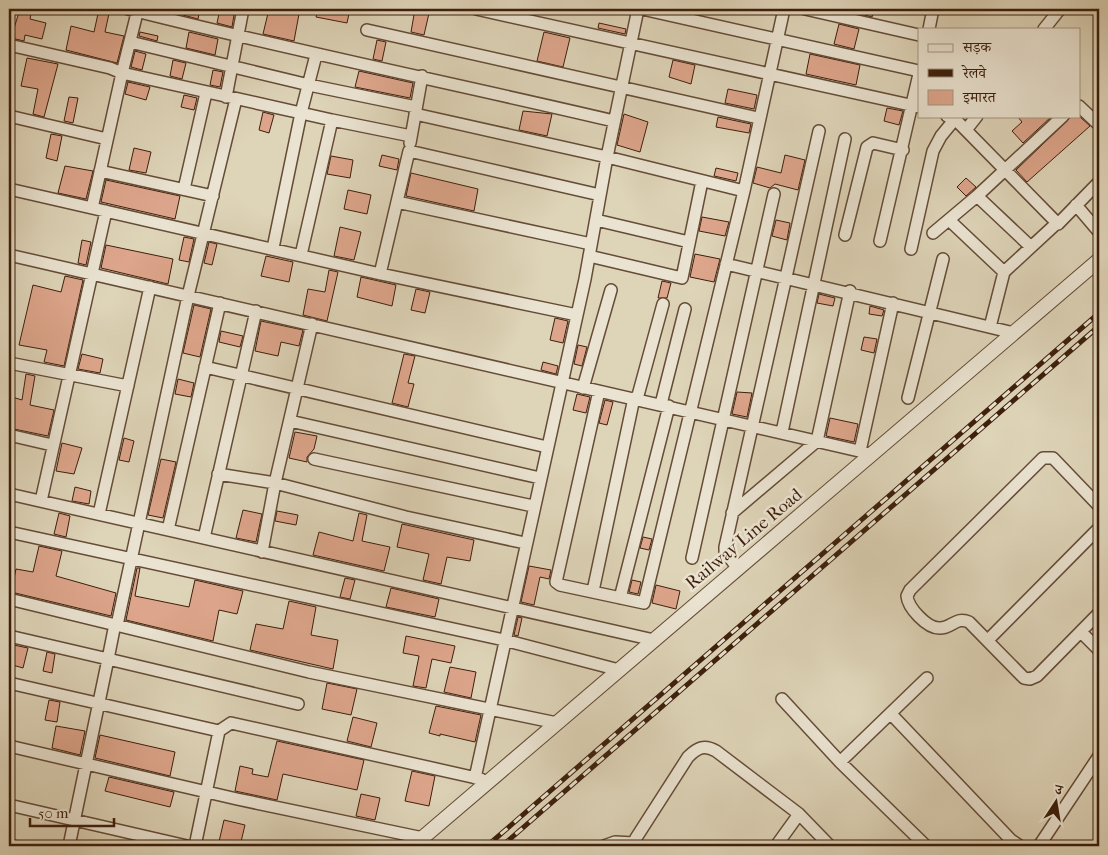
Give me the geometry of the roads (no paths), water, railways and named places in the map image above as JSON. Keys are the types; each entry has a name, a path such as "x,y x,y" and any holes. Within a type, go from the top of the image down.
{"street":[{"path":"69,846 88,764 97,703 131,560 188,296 212,196 231,98 232,67 243,9"},
{"path":"476,9 768,75 916,106"},
{"path":"475,778 589,256 614,121 638,9"},
{"path":"642,9 918,72"},
{"path":"599,391 556,582 560,585 643,603 646,602 744,191 758,118 784,9"},
{"path":"805,9 918,36"},
{"path":"928,28 933,9"},
{"path":"1045,28 1060,9"},
{"path":"92,208 130,42 135,10 316,55 422,76 614,121"},
{"path":"366,30 758,118"},
{"path":"130,42 744,191"},
{"path":"9,44 110,68 122,74 411,136"},
{"path":"273,248 301,113 316,55"},
{"path":"380,274 409,151 422,76"},
{"path":"880,241 916,106 918,83"},
{"path":"184,189 206,93"},
{"path":"1080,107 1099,125"},
{"path":"9,116 107,139"},
{"path":"911,249 933,151 951,118 966,130 1056,223"},
{"path":"966,130 975,118"},
{"path":"933,233 1005,171 1061,118"},
{"path":"301,255 332,120"},
{"path":"738,569 725,551 732,513 819,131"},
{"path":"782,432 845,138"},
{"path":"845,235 867,147 873,143 903,150"},
{"path":"409,151 600,195"},
{"path":"100,171 212,196"},
{"path":"589,256 682,278 702,181"},
{"path":"990,327 1004,272 1099,182"},
{"path":"9,189 204,232 380,274 576,315"},
{"path":"692,558 774,194"},
{"path":"977,196 1031,247"},
{"path":"397,202 591,244"},
{"path":"1076,205 1099,232"},
{"path":"41,501 52,445 106,211"},
{"path":"596,220 689,242"},
{"path":"948,220 1004,272"},
{"path":"9,255 561,383 724,418 866,453 893,302"},
{"path":"908,398 943,259"},
{"name":"Railway Line Road","path":"418,842 738,569 866,453 1014,333 1099,260"},
{"path":"726,264 893,302 1014,333"},
{"path":"99,514 150,287"},
{"path":"584,388 611,290"},
{"path":"732,513 817,441 850,292"},
{"path":"168,530 220,303"},
{"path":"593,591 636,399 663,304"},
{"path":"620,598 665,405 685,309"},
{"path":"204,538 256,311"},
{"path":"262,552 275,483 312,324"},
{"path":"9,363 68,376 128,386"},
{"path":"205,367 547,447"},
{"path":"290,421 540,478"},
{"path":"9,435 52,445"},
{"path":"1099,506 1056,460 1049,457 1043,458 910,590 907,596 908,602 930,625 939,628 959,620 966,621 988,640 1024,678 1030,680 1037,676 1099,613"},
{"path":"314,459 533,506"},
{"path":"218,474 275,483 406,517 525,543"},
{"path":"9,494 654,640"},
{"path":"988,640 1099,528"},
{"path":"9,532 504,640 619,670"},
{"path":"9,600 310,672 557,723"},
{"path":"1081,632 1099,650"},
{"path":"9,636 298,704"},
{"path":"840,762 927,678"},
{"path":"9,683 219,731"},
{"path":"782,699 840,762 926,846"},
{"path":"891,714 1012,844"},
{"path":"196,846 219,731 231,723 490,781"},
{"path":"9,746 418,842"},
{"path":"604,846 615,842 634,845 688,757 698,748 704,747 716,751 799,814 830,846"},
{"path":"1038,846 1099,756"},
{"path":"9,805 187,846"},
{"path":"776,846 799,814"},
{"path":"9,845 14,846"}],"railway":[{"path":"487,846 1099,313"},
{"path":"502,846 1099,326"}]}
